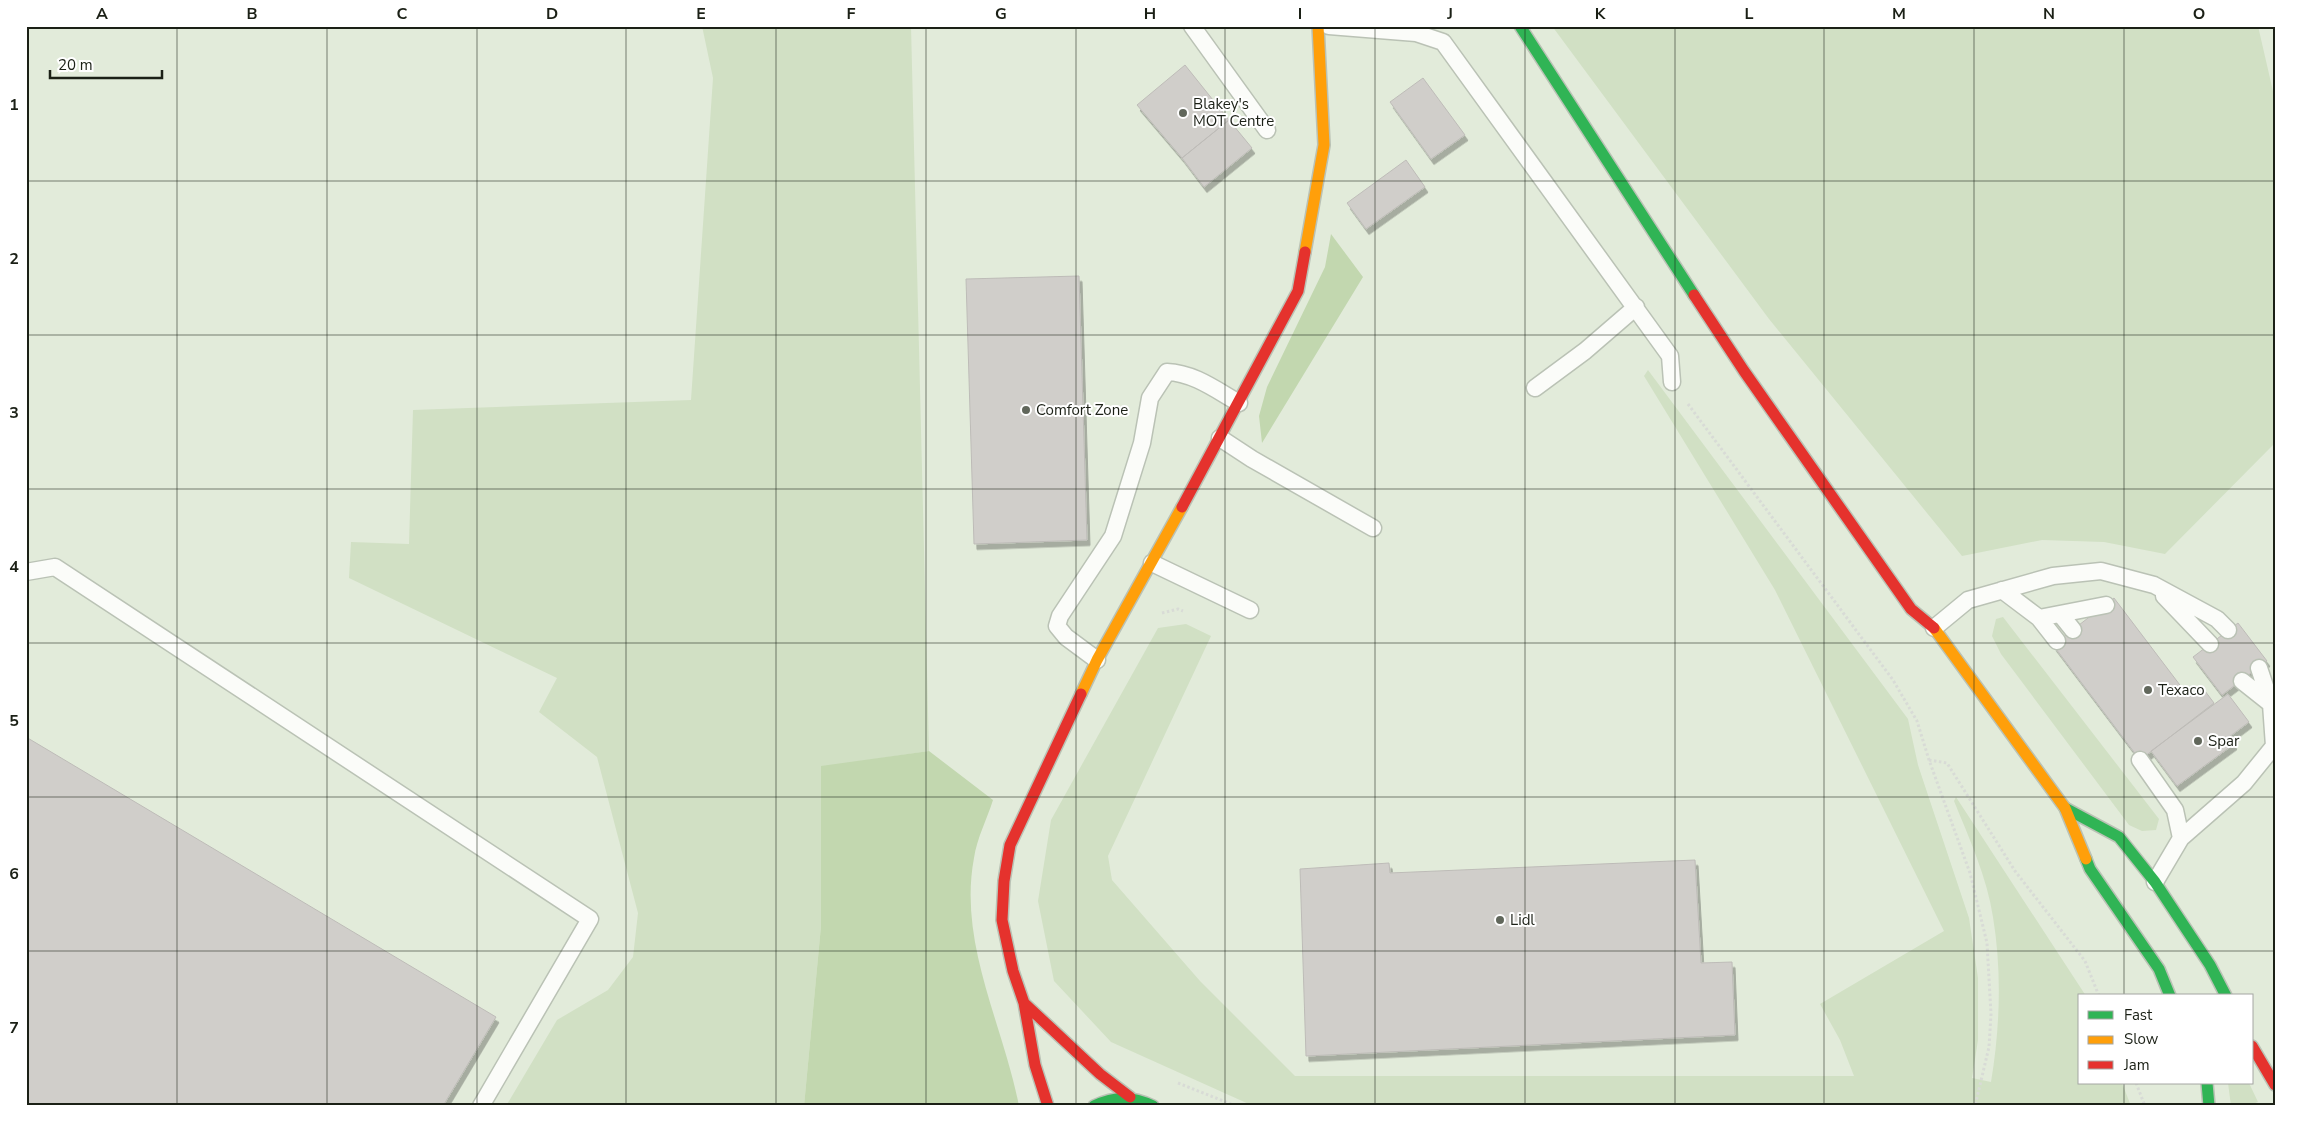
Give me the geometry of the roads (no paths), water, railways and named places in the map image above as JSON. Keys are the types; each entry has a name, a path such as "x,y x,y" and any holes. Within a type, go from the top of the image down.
{"main road":[{"path":"1048,1106 1034,1066 1024,1002 1013,971 1002,920 1004,881 1010,845 1097,660 1152,563 1298,291 1324,145 1318,26"},
{"path":"1520,26 1679,273 1787,435 1911,609 1934,628 2065,808 2090,869 2159,970 2169,994"},
{"path":"2065,808 2119,838 2155,882 2210,965 2225,994"},
{"path":"1024,1002 1100,1074 1130,1097 1153,1106"},
{"path":"2254,1049 2275,1085"},
{"path":"2207,1084 2209,1106"},
{"path":"1094,1106 1105,1100 1130,1097"}],"lane":[{"path":"1192,26 1267,130"},
{"path":"1329,26 1416,33 1443,42 1670,356 1672,382"},
{"path":"1535,388 1636,308"},
{"path":"1097,660 1066,637 1057,626 1060,616 1112,536 1142,443 1150,398 1167,372 1195,378 1239,403"},
{"path":"1220,438 1373,528"},
{"path":"1152,563 1250,610"},
{"path":"26,572 55,567 590,918 481,1106"},
{"path":"1934,628 1968,600 2054,576 2101,571 2154,585 2217,618 2228,630"},
{"path":"2154,585 2210,644"},
{"path":"2002,590 2040,618 2057,641"},
{"path":"2040,618 2088,612 2106,604"},
{"path":"2061,615 2073,630"},
{"path":"2155,882 2181,838 2244,783 2274,746 2271,704 2259,668"},
{"path":"2242,681 2271,704"},
{"path":"2140,760 2175,810 2181,838"}],"place":[{"name":"Blakey's MOT Centre","path":"1183,113"},
{"name":"Comfort Zone","path":"1026,410"},
{"name":"Texaco","path":"2148,690"},
{"name":"Spar","path":"2198,741"},
{"name":"Lidl","path":"1500,920"}]}
